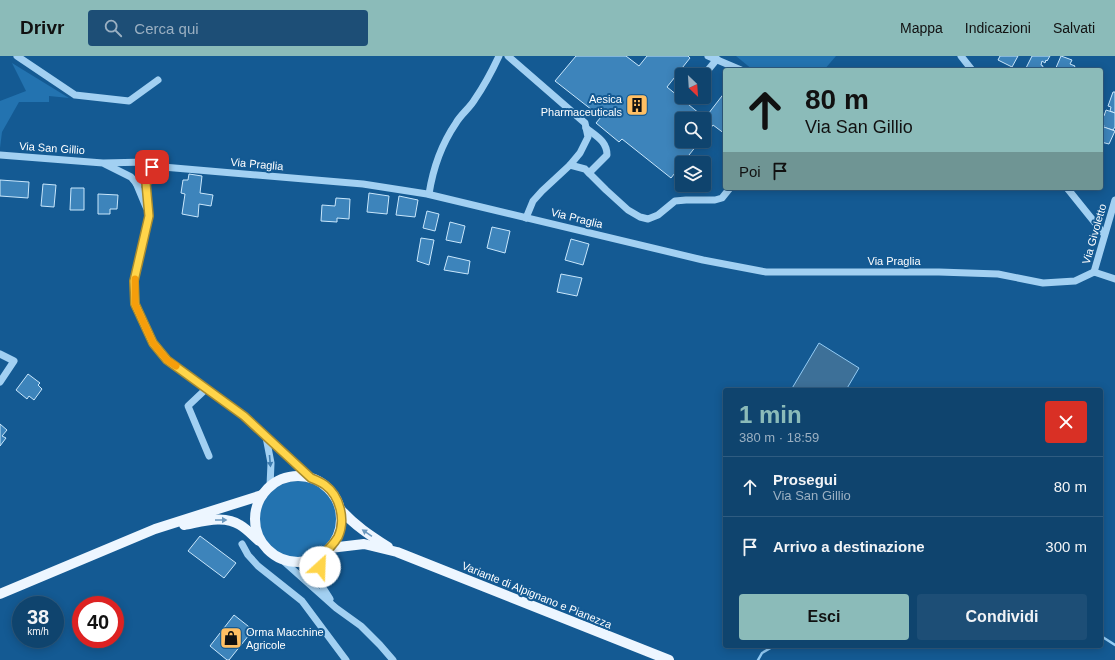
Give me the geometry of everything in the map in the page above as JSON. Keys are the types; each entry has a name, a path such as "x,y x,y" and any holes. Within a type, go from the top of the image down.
{"main road":[{"name":"Variante di Alpignano e Pianezza","path":"155,530 207,521 228,520 239,524 271,553 281,559 295,562 308,561 321,556 330,548 340,530 340,509 336,497 331,490 325,484 311,478 297,476 283,478 270,486 262,494 256,507 255,520 257,533 263,545"},
{"name":"Variante di Alpignano e Pianezza","path":"0,594 155,530 262,494"},
{"name":"Variante di Alpignano e Pianezza","path":"340,509 349,520 364,532 397,552"},
{"name":"Variante di Alpignano e Pianezza","path":"330,548 364,544 397,552 669,660"}],"street":[{"path":"17,56 75,95 129,101 158,80"},
{"path":"429,194 432,176 442,147 456,122 475,100 489,76 498,56"},
{"path":"508,56 585,123 588,137 580,153 570,165 533,201 526,218"},
{"path":"708,56 737,68"},
{"path":"961,56 970,68"},
{"path":"710,68 717,59"},
{"path":"586,128 601,140 607,148 607,155 589,174"},
{"name":"Via San Gillio","path":"0,155 103,163 146,162 153,170"},
{"name":"Via San Gillio","path":"103,163 134,180 146,183"},
{"path":"136,163 131,168 134,180 149,216"},
{"path":"570,165 585,169 628,210 640,217 648,219 658,215 676,201 715,200 722,198 729,190"},
{"name":"Via Praglia","path":"153,170 163,167 363,184 429,194 703,260 766,272 939,272 998,274"},
{"path":"153,170 152,177 146,183 149,216 134,281 135,304 153,343 167,360 244,416 311,478"},
{"path":"1069,190 1104,234"},
{"name":"Via Givoletto","path":"998,274 1043,283 1075,281 1094,272 1115,200"},
{"path":"1094,272 1115,280"},
{"path":"0,354 14,361 0,382"},
{"path":"206,389 188,406 209,456"},
{"path":"266,437 271,463 270,486"},
{"path":"242,544 248,555 258,566 302,601 346,660"},
{"path":"321,556 320,567 323,588 336,608"},
{"path":"281,559 336,608 361,626 393,660"}],"shaded area":[{"path":"736,56 836,56 826,68 751,68"},
{"path":"12,63 69,98 49,96 49,102 19,102 2,132 0,148 0,101 26,91"},
{"path":"819,343 859,368 847,388 792,388"},
{"path":"298,481 313,484 325,493 334,505 337,520 334,535 325,547 313,556 298,559 283,556 271,547 262,535 259,520 262,505 271,493 283,484"}],"building":[{"name":"Aesica Pharmaceuticals","path":"576,56 626,56 639,66 647,56 688,56 690,58 682,68 675,68 675,77 667,87 675,94 675,104 688,104 698,112 675,112 675,148 695,148 688,156 675,156 675,173 671,178 622,139 619,142 596,123 601,117 555,81"},
{"path":"1000,56 1018,56 1012,67 998,60"},
{"path":"1032,56 1050,56 1045,63 1042,61 1042,68 1026,68"},
{"path":"1061,56 1072,60 1070,64 1075,66 1074,68 1056,68"},
{"path":"1113,92 1115,92 1115,113 1110,111 1111,107 1108,106"},
{"name":"Aesica Pharmaceuticals","path":"723,95 723,132 713,125 711,128 711,112 710,112"},
{"path":"1106,110 1115,113 1115,127 1113,130 1103,127"},
{"path":"1103,127 1115,131 1109,144 1103,142"},
{"path":"189,174 202,176 200,193 213,195 211,206 199,204 198,217 182,214 185,194 181,193 183,180 188,180"},
{"path":"0,180 29,182 28,198 0,196"},
{"path":"43,184 56,185 54,207 41,206"},
{"path":"71,188 84,188 84,210 70,210"},
{"path":"369,193 389,196 387,214 367,212"},
{"path":"98,194 118,195 117,209 110,209 110,214 98,214"},
{"path":"399,196 418,200 415,217 396,215"},
{"path":"336,198 350,199 349,219 337,218 337,222 321,221 322,205 335,206"},
{"path":"427,211 439,214 435,231 423,228"},
{"path":"450,222 465,226 461,243 446,240"},
{"path":"492,227 510,231 505,253 487,248"},
{"path":"421,238 434,240 429,265 417,261"},
{"path":"571,239 589,244 583,265 565,260"},
{"path":"448,256 470,261 468,274 444,270"},
{"path":"561,274 582,278 577,296 557,292"},
{"path":"28,374 40,383 38,385 42,389 34,400 29,396 27,399 16,390"},
{"path":"0,424 7,430 2,436 6,438 0,446"},
{"path":"200,536 236,563 224,578 188,551"},
{"name":"Orma Macchine Agricole","path":"234,615 253,630 229,660 227,660 210,646"}],"waterway":[{"path":"1103,637 1115,645"},
{"path":"758,660 762,653 771,648"}],"slow traffic":[{"path":"135,279 135,304 153,343 167,360 176,366"}],"place":[{"name":"Aesica Pharmaceuticals","path":"637,105"},
{"name":"Orma Macchine Agricole","path":"231,638"}],"route":[{"path":"152,167 152,177 146,183 149,216 134,281 135,304 153,343 167,360 244,416 311,478 325,484 336,497 340,509 341,524 338,536 330,548 321,556 320,567"}]}
